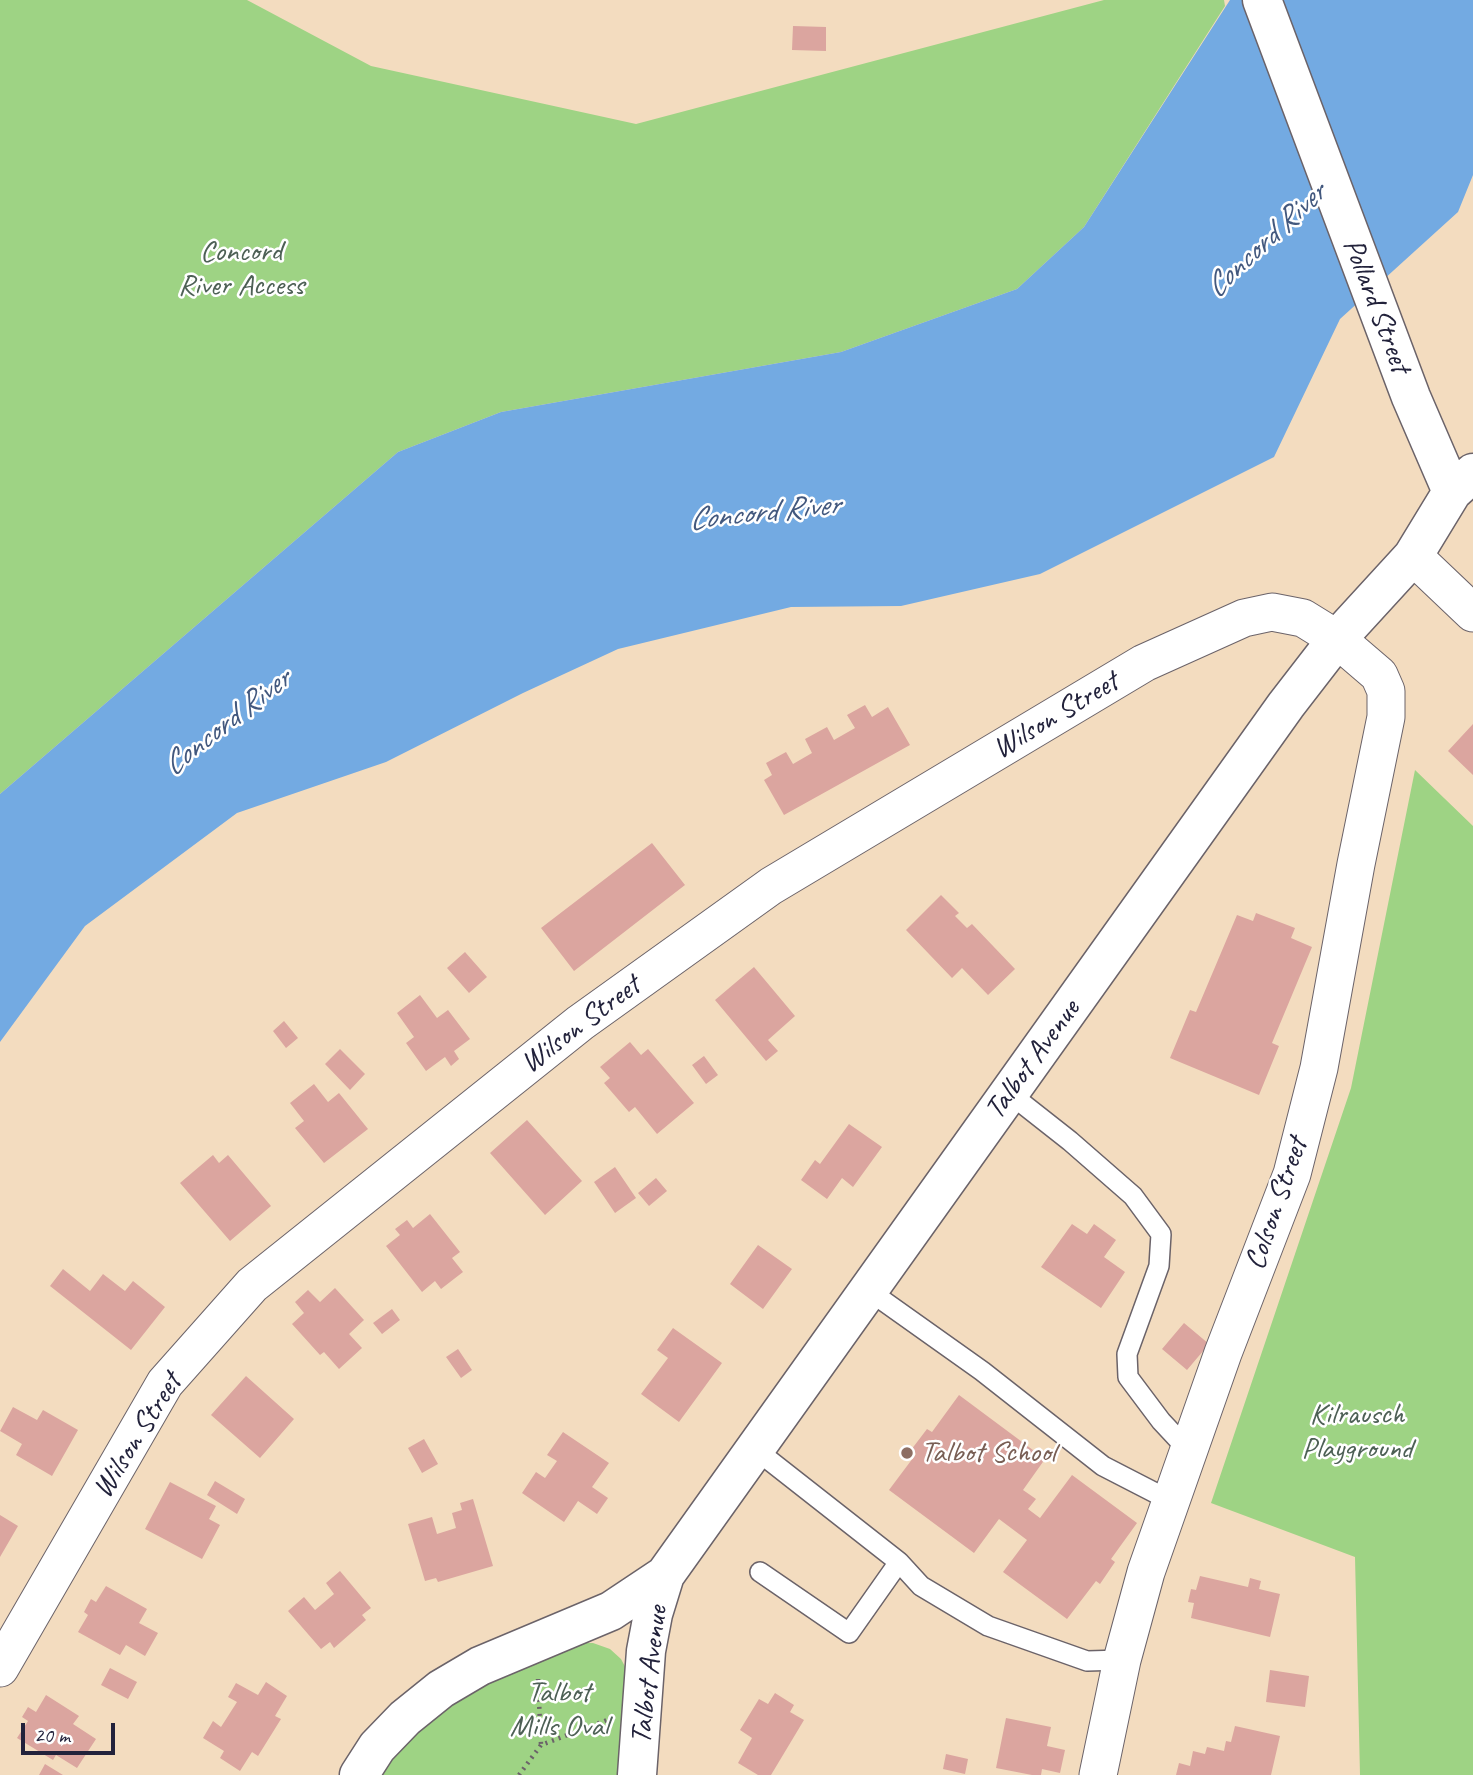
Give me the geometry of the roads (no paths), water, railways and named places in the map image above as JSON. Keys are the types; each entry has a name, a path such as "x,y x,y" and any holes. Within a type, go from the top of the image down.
{"street":[{"name":"Pollard Street","path":"1262,0 1410,397 1463,483"},
{"path":"1463,483 1413,555 1473,613"},
{"name":"Talbot Avenue","path":"637,1775 646,1651 653,1614 665,1575 1286,705 1337,639 1413,555"},
{"name":"Wilson Street","path":"0,1668 165,1383 252,1285 580,1023 771,886 1144,663 1244,618 1272,612 1303,618 1337,639"},
{"name":"Colson Street","path":"1098,1775 1122,1660 1146,1572 1223,1353 1292,1174 1319,1068 1386,717 1386,691 1379,675 1337,639"},
{"name":"Talbot Avenue","path":"359,1775 377,1747 442,1689 480,1666 611,1611 665,1575"}],"lane":[{"path":"1009,1093 1133,1196 1161,1234 1159,1266 1127,1354 1128,1377 1161,1421 1189,1451"},
{"path":"869,1290 982,1371 1103,1466 1171,1501"},
{"path":"755,1449 899,1562 921,1586 988,1626 1087,1661 1122,1660"},
{"path":"760,1572 849,1633 899,1562"}],"water":[{"name":"Concord River","path":"1230,0 1473,0 1473,175 1458,212 1340,319 1274,457 1040,574 901,606 791,607 618,649 386,762 237,813 85,926 0,1042 0,794 398,452 501,412 841,352 1017,289 1084,227"}],"place":[{"name":"Talbot School","path":"907,1453"}],"park label":[{"name":"Concord River Access","path":"241,269"},
{"name":"Kilrausch Playground","path":"1357,1432"},
{"name":"Talbot Mills Oval","path":"559,1710"}]}
